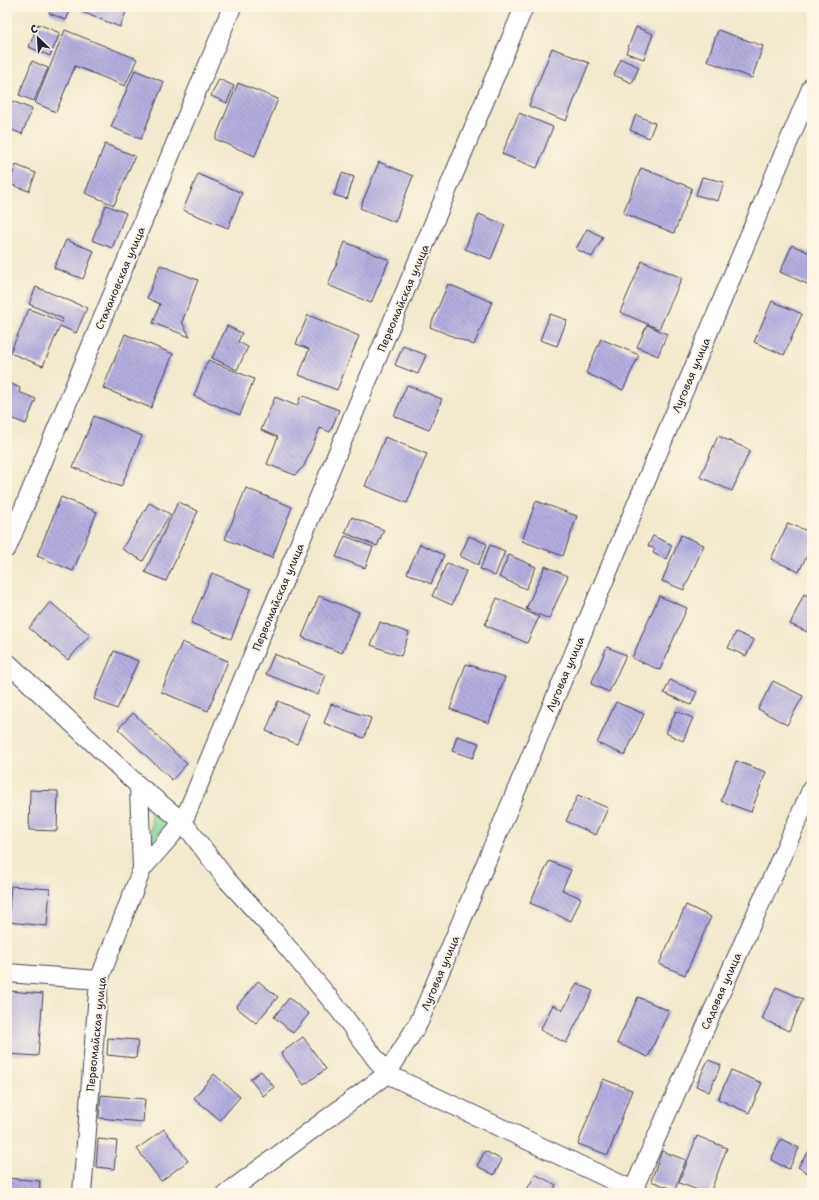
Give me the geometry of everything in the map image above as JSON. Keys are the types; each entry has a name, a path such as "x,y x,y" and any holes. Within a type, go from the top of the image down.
{"street":[{"name":"Стахановская улица","path":"7,548 232,7"},
{"name":"Первомайская улица","path":"82,1193 99,980 142,869 183,822 524,7"},
{"name":"Луговая улица","path":"227,1193 387,1074 419,1022 812,86"},
{"path":"7,662 139,786 183,822 227,880 289,950 340,1011 387,1074 634,1192"},
{"path":"139,786 142,869"},
{"name":"Садовая улица","path":"634,1192 812,788"},
{"path":"7,973 99,980"}],"green space":[{"path":"151,805 170,821 151,842"}],"building":[{"path":"51,7 72,7 66,20 49,13"},
{"path":"84,7 128,7 120,27 82,12"},
{"path":"38,24 60,33 50,56 29,47"},
{"path":"636,27 653,34 644,59 626,53"},
{"path":"65,30 137,59 125,86 75,66 56,112 35,103"},
{"path":"718,30 763,46 752,78 707,61"},
{"path":"552,48 589,63 566,121 529,106"},
{"path":"621,59 639,67 632,83 614,75"},
{"path":"32,61 48,68 34,101 19,95"},
{"path":"135,70 164,82 141,139 111,127"},
{"path":"219,79 234,86 227,103 211,96"},
{"path":"238,83 278,99 255,156 215,139"},
{"path":"7,99 32,109 22,134 7,128"},
{"path":"519,113 553,127 537,168 502,154"},
{"path":"636,115 655,123 649,138 630,130"},
{"path":"105,144 135,156 114,205 85,193"},
{"path":"379,162 413,176 395,222 360,208"},
{"path":"16,165 36,173 29,191 9,184"},
{"path":"641,168 692,188 674,233 623,213"},
{"path":"342,173 354,177 347,199 334,195"},
{"path":"198,174 242,193 228,228 183,210"},
{"path":"702,177 724,182 718,201 696,195"},
{"path":"106,205 126,213 112,248 92,240"},
{"path":"479,214 505,225 491,259 465,249"},
{"path":"587,229 603,237 592,257 576,249"},
{"path":"66,240 94,251 83,279 54,268"},
{"path":"345,242 389,260 371,303 328,285"},
{"path":"792,245 812,254 812,286 780,272"},
{"path":"642,261 682,278 659,329 620,312"},
{"path":"160,265 198,280 182,322 190,337 153,323 160,304 147,298"},
{"path":"448,284 492,302 474,345 430,327"},
{"path":"36,287 87,308 76,333 60,326 43,366 10,353 29,309 62,322 63,319 29,304"},
{"path":"772,301 802,314 784,355 754,342"},
{"path":"550,314 567,320 557,346 540,340"},
{"path":"308,315 359,336 337,390 299,375 309,349 296,344"},
{"path":"647,325 667,334 658,356 637,347"},
{"path":"227,326 242,333 238,342 248,347 237,370 212,358"},
{"path":"125,334 173,354 151,408 103,388"},
{"path":"601,339 639,355 623,390 586,373"},
{"path":"403,346 426,355 418,374 395,365"},
{"path":"208,360 254,379 240,415 194,396"},
{"path":"7,382 20,388 19,392 36,399 26,424 8,417 7,420"},
{"path":"407,385 442,399 429,430 394,416"},
{"path":"301,395 339,410 330,432 320,428 304,466 295,475 267,464 278,437 261,430 275,397 297,406"},
{"path":"94,416 142,436 121,487 73,467"},
{"path":"718,436 750,450 732,491 700,477"},
{"path":"385,437 427,454 407,503 365,486"},
{"path":"246,488 292,507 272,558 225,539"},
{"path":"61,497 97,512 73,571 37,556"},
{"path":"536,501 577,516 563,556 522,541"},
{"path":"178,502 198,511 166,581 145,572"},
{"path":"149,503 170,514 143,561 122,549"},
{"path":"352,517 384,530 377,546 345,533"},
{"path":"788,523 812,533 812,544 799,572 771,559"},
{"path":"681,535 704,545 684,590 662,581"},
{"path":"345,536 373,547 365,568 336,557"},
{"path":"469,536 487,544 478,565 460,556"},
{"path":"653,536 672,545 666,559 653,553 655,549 648,546"},
{"path":"420,544 444,555 431,584 407,573"},
{"path":"490,545 505,551 495,576 480,569"},
{"path":"509,555 536,567 526,589 499,577"},
{"path":"447,563 466,571 452,605 432,596"},
{"path":"545,566 568,576 549,619 526,609"},
{"path":"212,573 251,589 231,639 191,623"},
{"path":"804,594 812,598 812,634 790,624"},
{"path":"319,596 359,612 342,653 302,637"},
{"path":"659,596 687,608 660,670 632,658"},
{"path":"497,598 539,617 527,643 485,625"},
{"path":"50,602 90,635 68,660 29,628"},
{"path":"380,622 409,633 401,656 371,645"},
{"path":"736,632 754,640 746,656 728,648"},
{"path":"182,642 228,661 208,711 161,692"},
{"path":"607,647 626,655 609,692 591,684"},
{"path":"114,651 138,661 117,709 94,699"},
{"path":"274,654 326,675 318,695 266,674"},
{"path":"466,664 505,677 489,723 450,709"},
{"path":"670,680 697,692 691,705 664,693"},
{"path":"773,681 803,696 787,725 758,709"},
{"path":"278,701 309,714 297,744 266,731"},
{"path":"616,702 644,714 625,755 597,743"},
{"path":"331,704 371,718 364,738 324,723"},
{"path":"676,711 693,718 683,741 666,733"},
{"path":"133,713 187,764 172,780 118,729"},
{"path":"457,736 479,743 473,758 452,751"},
{"path":"736,761 766,772 751,812 721,801"},
{"path":"30,790 58,791 57,831 29,830"},
{"path":"578,795 608,808 596,835 566,821"},
{"path":"549,861 571,870 562,890 581,898 571,921 530,903"},
{"path":"11,886 50,889 47,926 8,922"},
{"path":"686,905 711,917 685,975 659,964"},
{"path":"258,981 278,997 256,1023 236,1007"},
{"path":"577,983 593,991 566,1043 540,1030 553,1005 563,1010"},
{"path":"776,987 803,999 789,1031 762,1019"},
{"path":"10,991 43,994 38,1056 7,1054"},
{"path":"638,997 669,1011 648,1057 617,1043"},
{"path":"289,998 309,1014 293,1033 274,1017"},
{"path":"303,1037 326,1069 304,1085 281,1053"},
{"path":"108,1038 138,1040 136,1058 107,1055"},
{"path":"708,1060 721,1065 709,1092 696,1086"},
{"path":"731,1070 762,1083 749,1113 718,1099"},
{"path":"261,1071 274,1087 263,1096 250,1079"},
{"path":"214,1074 240,1097 220,1120 194,1098"},
{"path":"603,1079 632,1090 608,1155 578,1144"},
{"path":"101,1095 145,1099 143,1122 99,1118"},
{"path":"164,1129 188,1161 161,1181 137,1149"},
{"path":"697,1136 727,1148 710,1193 706,1193 679,1183"},
{"path":"98,1139 117,1141 114,1169 96,1167"},
{"path":"781,1139 799,1148 789,1169 771,1160"},
{"path":"485,1151 502,1160 494,1175 477,1166"},
{"path":"662,1151 686,1160 675,1190 651,1181"},
{"path":"809,1151 812,1153 812,1176 798,1167"},
{"path":"535,1174 556,1185 552,1193 533,1193 527,1190"},
{"path":"7,1178 40,1181 39,1193 7,1193"}]}
